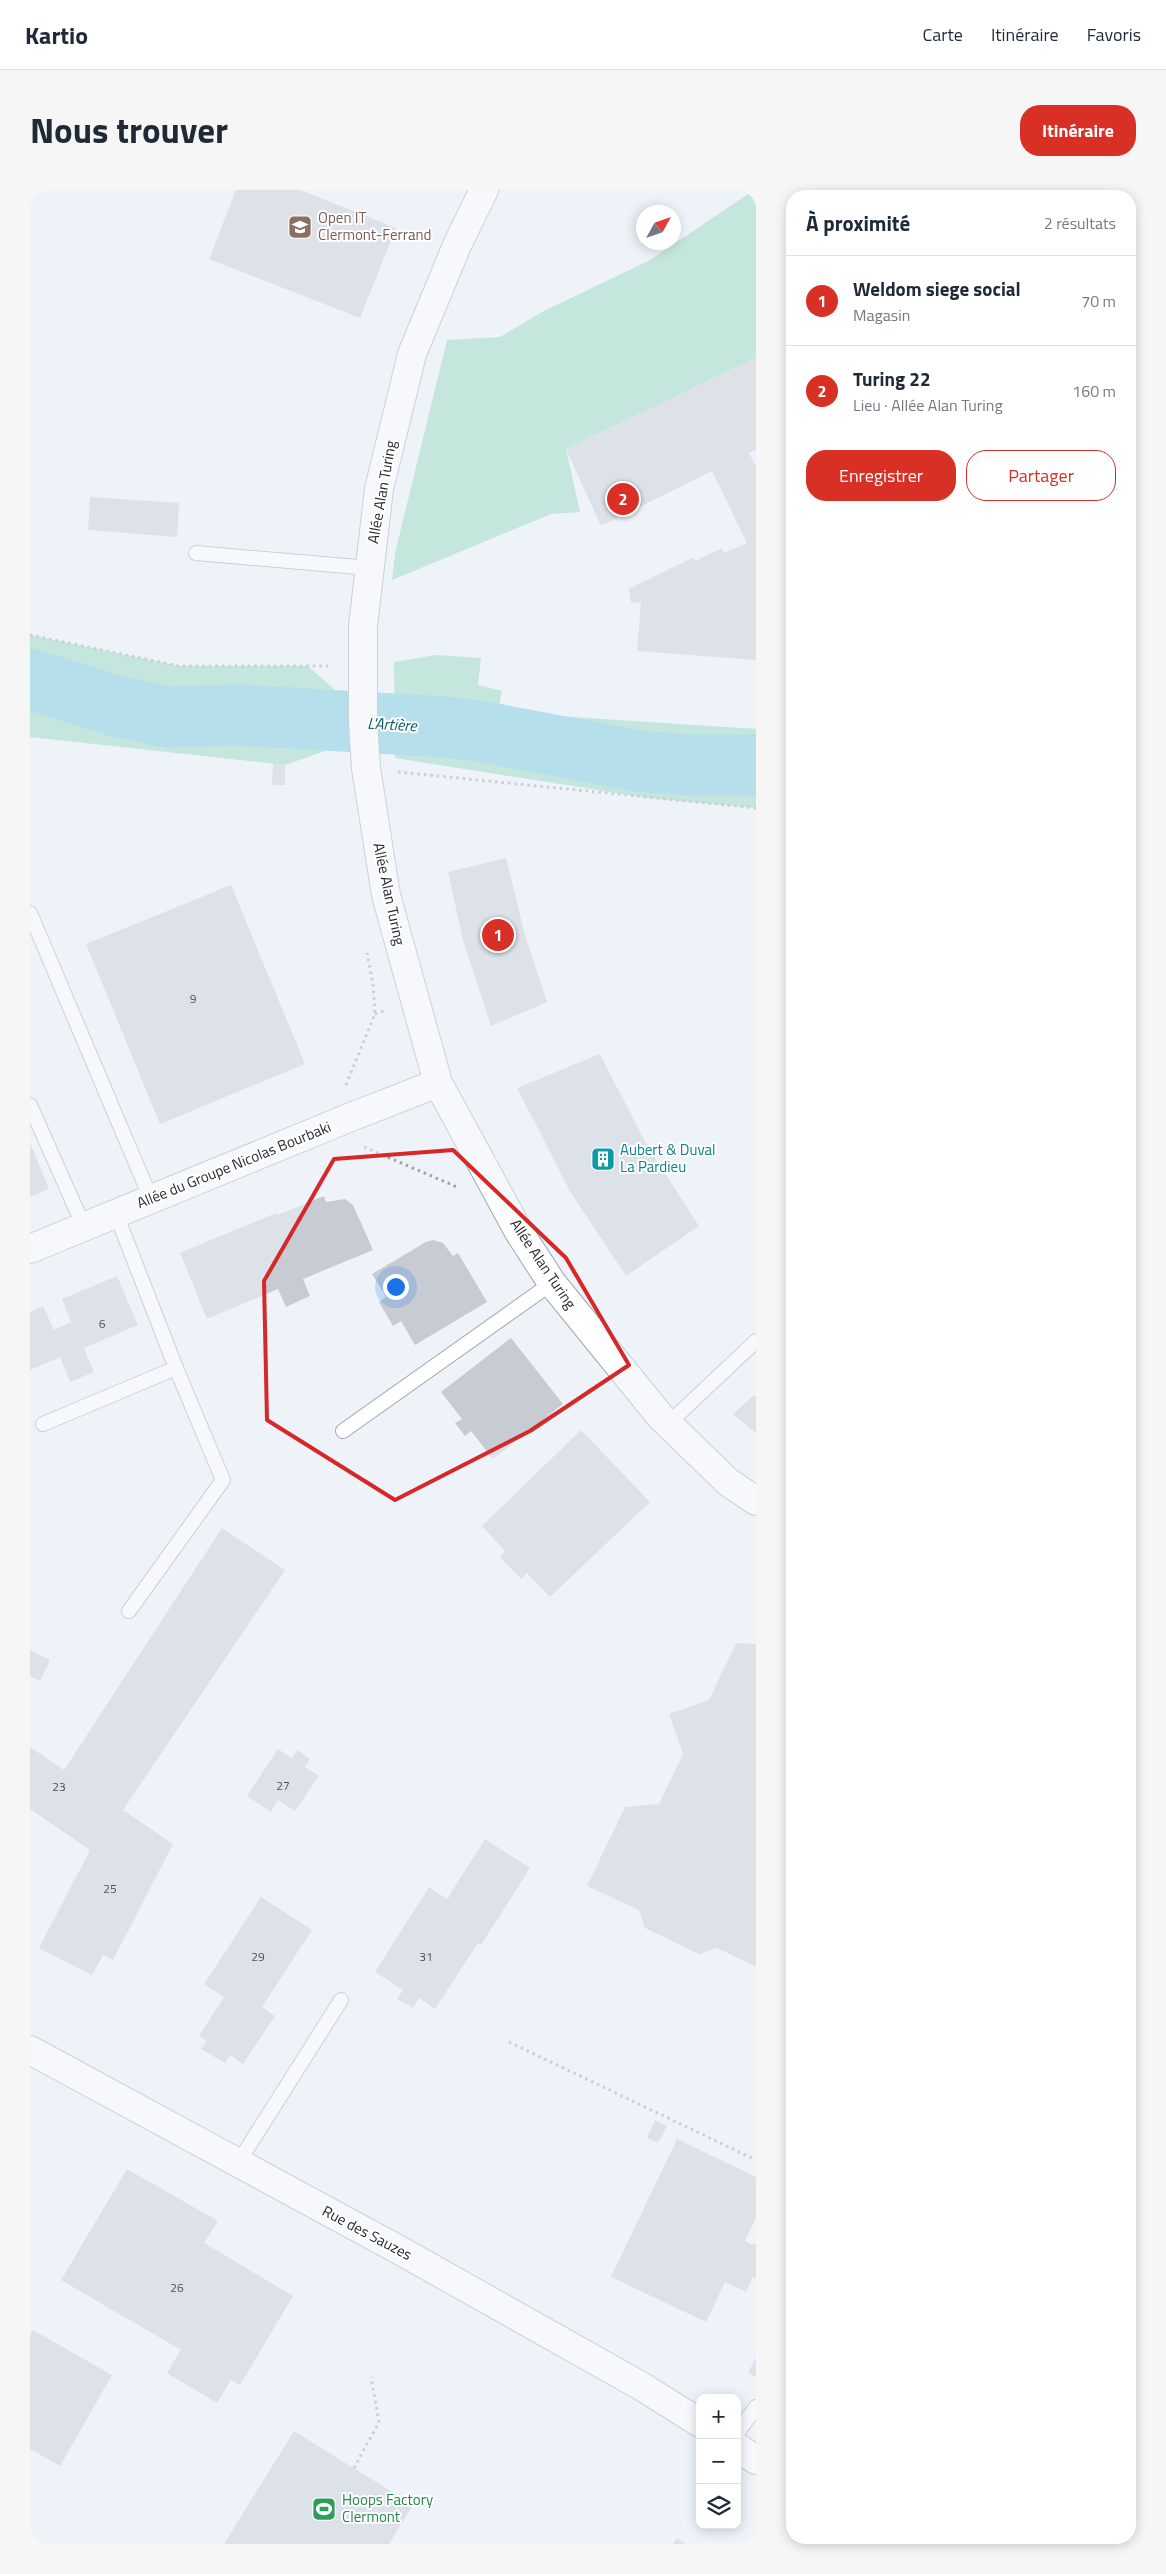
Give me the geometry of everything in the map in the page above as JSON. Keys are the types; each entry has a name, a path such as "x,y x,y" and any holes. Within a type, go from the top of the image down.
{"street":[{"name":"Allée Alan Turing","path":"484,190 458,243 412,354 379,489 363,626 363,684 366,761 386,895 438,1083 519,1232 552,1283 608,1354 668,1424 728,1482 756,1501"},
{"name":"Allée du Groupe Nicolas Bourbaki","path":"30,1249 438,1083"},
{"name":"Rue des Sauzes","path":"30,2050 401,2251 641,2386 696,2420"},
{"path":"741,2450 756,2460"}],"lane":[{"path":"196,553 369,568"},
{"path":"30,913 151,1199"},
{"path":"30,1105 84,1227"},
{"path":"116,1214 176,1368 223,1480 129,1611"},
{"path":"343,1431 552,1283"},
{"path":"668,1424 756,1340"},
{"path":"43,1424 176,1368"},
{"path":"238,2164 341,2000"},
{"path":"741,2428 756,2407"}],"path":[{"path":"30,635 179,666 331,666"},
{"path":"366,761 756,808"},
{"path":"509,2042 756,2160"},
{"path":"354,2468 379,2422 372,2377"}],"highlighted area":[{"path":"453,1150 566,1258 629,1365 530,1431 395,1500 267,1420 264,1281 334,1159"}],"green space":[{"path":"756,190 756,358 566,449 580,512 551,514 392,580 395,553 447,340 500,337 542,312 650,260 665,250 681,250 681,239"},
{"path":"30,635 179,666 308,666 334,689 345,704 345,738 331,749 285,765 30,737"},
{"path":"436,655 481,658 478,685 502,691 498,712 756,729 756,808 648,798 395,758 394,662"}],"building":[{"path":"236,190 300,190 396,228 360,318 209,259"},
{"path":"756,358 756,450 749,453 756,467 756,660 637,651 641,603 631,602 629,589 694,557 695,561 722,548 724,553 747,543 712,471 601,526 566,449"},
{"path":"90,497 179,503 177,537 88,530"},
{"path":"273,764 285,765 285,785 272,785"},
{"path":"506,858 525,935 547,1002 491,1026 463,940 448,872"},
{"path":"231,885 305,1064 160,1124 86,944"},
{"name":"Aubert & Duval La Pardieu","path":"600,1054 646,1144 699,1226 626,1276 571,1193 517,1088"},
{"path":"30,1143 49,1189 30,1197"},
{"path":"324,1196 326,1202 345,1199 353,1205 373,1250 303,1279 310,1296 286,1307 278,1289 207,1319 180,1253 276,1213 278,1215"},
{"path":"433,1240 443,1243 453,1256 458,1253 487,1302 415,1345 401,1321 393,1326 379,1302 386,1297 372,1274 426,1242"},
{"path":"117,1276 138,1325 84,1348 94,1372 70,1382 60,1357 30,1370 30,1312 43,1306 54,1330 71,1322 62,1299"},
{"path":"511,1338 563,1404 493,1459 471,1431 465,1436 455,1423 462,1419 441,1392"},
{"path":"754,1395 756,1396 756,1433 733,1414"},
{"path":"581,1430 650,1502 550,1597 527,1573 521,1579 500,1557 505,1551 482,1526"},
{"path":"222,1528 285,1570 123,1810 173,1844 113,1960 103,1955 92,1975 39,1948 90,1850 30,1809 30,1747 64,1770"},
{"path":"736,1643 756,1644 756,1967 717,1948 699,1954 645,1928 639,1910 587,1886 625,1807 659,1804 683,1754 669,1714 709,1700"},
{"path":"30,1650 50,1660 40,1681 30,1676"},
{"path":"278,1749 292,1758 297,1750 310,1759 305,1767 319,1776 295,1811 278,1800 271,1812 247,1796"},
{"path":"485,1839 530,1868 481,1945 478,1943 435,2009 419,1998 413,2008 397,1999 403,1990 375,1972 429,1887 447,1899"},
{"path":"261,1897 312,1930 262,2007 275,2016 243,2064 230,2055 225,2063 201,2049 207,2041 199,2036 224,1997 204,1984"},
{"path":"655,2120 667,2126 658,2143 647,2138"},
{"path":"677,2139 756,2177 756,2217 745,2241 752,2245 756,2243 756,2279 753,2277 746,2292 725,2282 706,2322 611,2277"},
{"path":"127,2169 218,2221 204,2243 293,2296 240,2385 231,2380 217,2403 167,2373 181,2350 61,2280"},
{"path":"33,2330 112,2375 60,2466 30,2449 30,2335"},
{"path":"756,2357 756,2377 748,2373"},
{"path":"294,2431 413,2505 389,2544 224,2544"},
{"path":"677,2538 686,2544 673,2544"}],"waterway":[{"name":"L'Artière","path":"30,679 116,706 167,717 237,715 445,727 484,732 638,761 688,765 756,765"}],"place":[{"name":"Open IT Clermont-Ferrand","path":"300,227"},
{"name":"Turing 22","path":"623,499"},
{"name":"Weldom siege social","path":"498,935"},
{"name":"Aubert & Duval La Pardieu","path":"603,1159"},
{"name":"Hoops Factory Clermont","path":"324,2509"}]}
